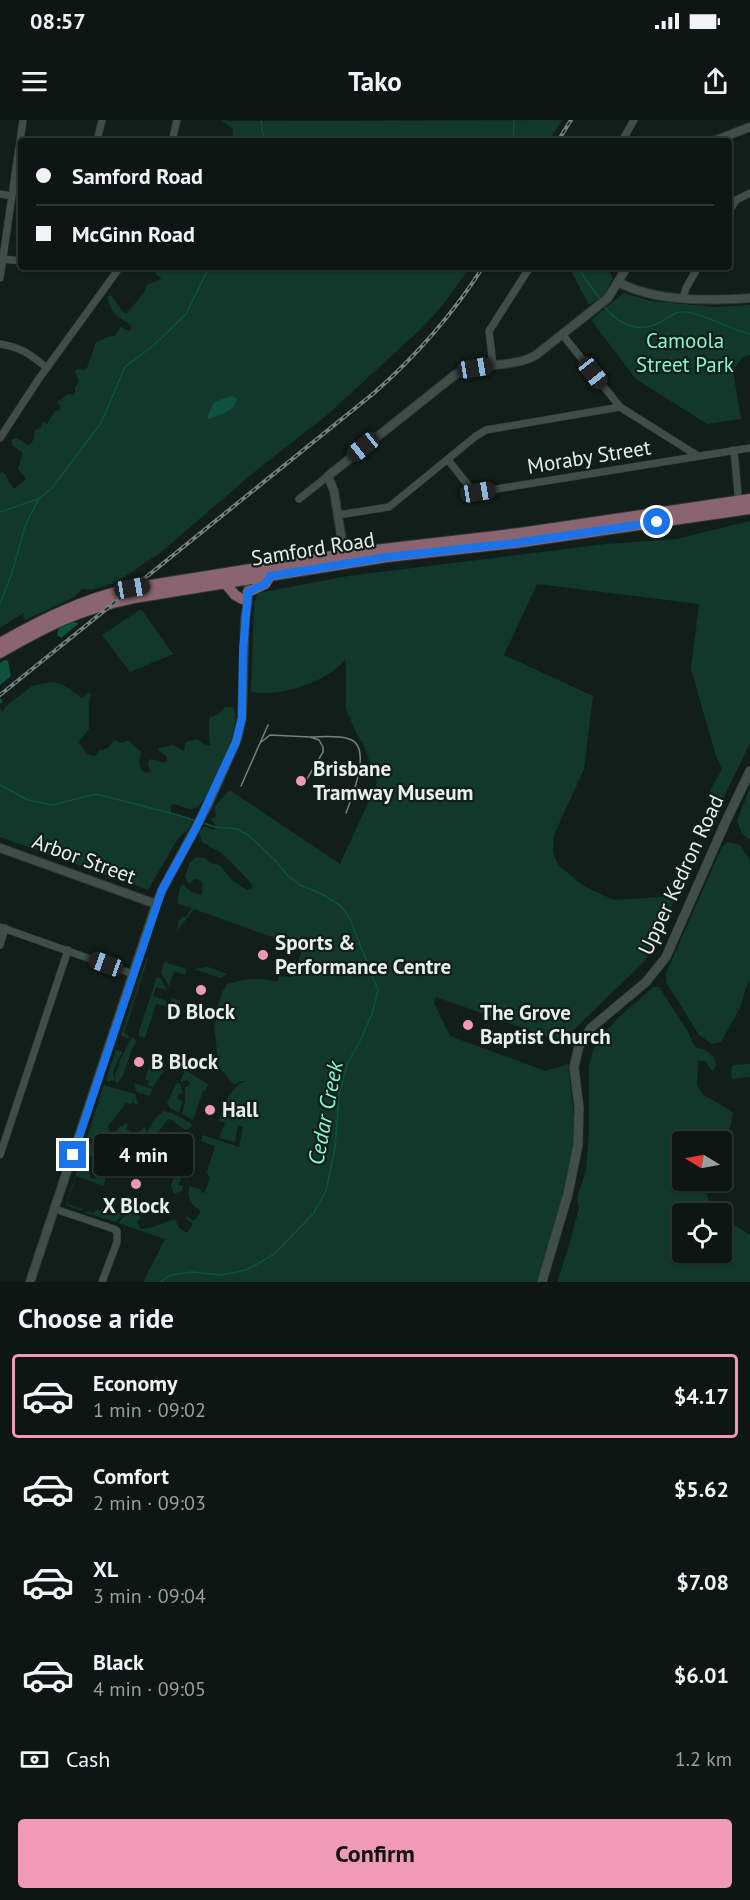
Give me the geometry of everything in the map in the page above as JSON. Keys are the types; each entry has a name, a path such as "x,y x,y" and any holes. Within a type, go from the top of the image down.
{"main road":[{"name":"Samford Road","path":"0,643 64,609 132,588 245,575 520,532 745,504"},
{"name":"Samford Road","path":"0,653 55,623 93,607 225,583 245,575 270,576 345,559"},
{"path":"225,583 235,595 245,595 265,584 270,576"},
{"name":"Upper Kedron Road","path":"542,1282 568,1194 578,1145 579,1108 574,1067 579,1046 591,1028 646,982 666,957 750,771"}],"street":[{"path":"20,138 23,120"},
{"path":"98,138 102,120"},
{"path":"173,138 177,120"},
{"path":"624,138 634,120"},
{"path":"722,138 750,128"},
{"path":"0,278 18,152"},
{"path":"732,206 736,200 750,193"},
{"path":"0,194 11,196"},
{"path":"3,259 18,261"},
{"path":"0,438 118,270"},
{"path":"493,365 489,331 528,270"},
{"path":"299,499 452,376 465,370 529,359 608,298 618,282 621,270"},
{"path":"683,298 696,270"},
{"path":"618,282 650,293 683,298 713,300 750,298"},
{"path":"562,334 620,407 698,456"},
{"path":"0,344 26,351 47,368"},
{"path":"338,515 389,507 486,430 620,407"},
{"name":"Moraby Street","path":"447,460 472,490 478,492 750,448"},
{"path":"734,450 745,504"},
{"path":"328,476 333,487 345,559"},
{"path":"30,1282 156,904 208,805 239,731 242,718 245,575"},
{"name":"Arbor Street","path":"0,848 156,904"},
{"path":"0,945 2,928 133,974"},
{"path":"0,1155 68,950"},
{"path":"55,1209 116,1230 117,1242 102,1282"}],"green space":[{"path":"221,120 562,120 551,138 232,138 233,129"},
{"path":"156,270 468,270 442,306 423,327 326,416 259,468 160,553 115,583 92,590 82,589 75,597 25,620 23,616 25,612 0,628 0,473 3,472 14,489 26,479 18,469 23,453 13,446 11,440 17,438 29,446 34,439 35,430 41,428 43,422 47,424 54,412 60,410 57,402 67,394 75,395 75,387 79,382 75,371 87,368 96,342 115,336 120,327 130,331 130,324 118,316 109,305 108,296 112,296 126,314 143,294 148,284 160,280 161,278 156,274"},
{"path":"572,270 609,270 613,278 605,294 589,305"},
{"name":"Camoola Street Park","path":"624,293 650,301 716,307 750,305 750,355 743,357 733,370 741,419 707,424 636,379 591,320"},
{"path":"750,521 750,743 722,801 710,791 722,769 716,756 691,669 699,604 537,584 504,655 593,696 584,769 554,835 553,851 559,866 584,886 614,900 676,896 645,961 565,1038 554,1039 436,997 434,1003 450,1036 546,1071 568,1064 575,1127 574,1142 552,1245 540,1282 143,1282 165,1239 118,1223 132,1207 136,1206 140,1218 137,1222 141,1229 175,1219 179,1228 187,1233 193,1224 185,1218 186,1216 194,1221 201,1211 190,1200 190,1186 200,1189 202,1193 205,1192 210,1178 207,1172 215,1146 201,1141 203,1135 239,1147 243,1126 238,1126 235,1142 219,1138 225,1123 219,1121 226,1102 236,1087 247,1081 234,1085 219,1067 214,1027 216,1011 223,990 227,984 246,980 264,979 277,982 279,976 292,977 303,948 194,909 177,931 179,919 182,916 186,917 192,908 177,903 180,887 183,884 190,891 202,894 203,886 200,881 195,879 188,883 185,877 189,864 196,857 205,858 210,863 219,865 234,882 247,890 252,889 251,883 232,863 220,852 202,842 199,833 204,826 214,830 216,826 211,819 217,816 216,805 230,790 340,864 377,783 363,743 346,709 346,659 327,675 303,686 276,692 251,692 254,604 258,593 348,576 606,544 677,539"},
{"path":"141,609 173,654 130,672 102,635"},
{"path":"51,682 64,686 82,698 88,692 91,694 89,729 79,742 85,751 95,756 100,749 101,751 109,747 114,740 122,743 128,740 141,752 139,763 142,771 147,773 150,771 148,762 151,759 163,763 167,761 167,757 158,750 159,748 173,745 184,751 186,742 197,739 210,745 210,717 219,714 225,707 232,707 235,724 232,737 215,779 206,798 195,808 171,805 171,814 189,817 192,820 191,826 177,840 148,890 0,837 0,707 2,712 6,706 32,686"},
{"path":"750,787 750,840 742,834 737,821"},
{"path":"727,842 740,845 750,860 750,980 740,1008 721,1042 712,1044 699,1035 666,982 666,973 722,847"},
{"path":"147,957 124,1033 129,1039 121,1036"},
{"path":"164,962 187,969 185,975 174,971 169,986 161,973"},
{"path":"208,967 227,974 221,978 194,969"},
{"path":"157,977 161,979 167,990 156,987 153,996 167,1001 165,1006 156,1004 145,1038 139,1036 139,1031"},
{"path":"653,987 659,987 687,1030 695,1047 705,1050 714,1057 716,1066 712,1071 706,1062 698,1060 697,1085 702,1094 733,1112 731,1125 729,1131 672,1131 672,1191 706,1191 709,1203 672,1203 672,1263 732,1263 732,1223 750,1235 750,1282 557,1282 579,1208 577,1198 586,1170 589,1132 589,1066 593,1051 601,1037 616,1020"},
{"path":"172,998 180,1001 175,1016 167,1013"},
{"path":"132,1037 137,1041 122,1078 116,1084 115,1073"},
{"path":"116,1050 123,1052 113,1072 115,1081 110,1082 106,1080"},
{"path":"156,1063 164,1068 162,1070 164,1071 153,1087 147,1085 149,1081 145,1079 150,1064"},
{"path":"750,1064 750,1077 732,1079 733,1065"},
{"path":"185,1070 208,1084 203,1091 193,1120 182,1114 185,1087 190,1083 187,1080 180,1081"},
{"path":"177,1082 183,1093 177,1097 183,1101 179,1113 170,1108 167,1103"},
{"path":"134,1083 153,1089 149,1096 137,1092"},
{"path":"104,1085 135,1094 138,1103 137,1105 133,1102 126,1103 108,1126 110,1131 105,1136 97,1139 87,1138"},
{"path":"164,1111 192,1124 191,1128 185,1130 169,1118 153,1139 157,1142 150,1141 153,1152 145,1149 150,1128"},
{"path":"125,1123 128,1125 126,1128 135,1136 144,1127 147,1130 142,1141 143,1149 138,1151 135,1142 85,1158 91,1179 106,1175 104,1186 76,1176 67,1204 82,1209 82,1211 66,1205 86,1142 98,1144 106,1142"},
{"path":"176,1143 181,1153 177,1162 159,1155 170,1151"},
{"path":"157,1156 177,1164 173,1170 151,1162"},
{"path":"177,1167 183,1169 179,1177 181,1178 179,1185 183,1186 182,1191 174,1194 171,1186"},
{"path":"102,1207 105,1208 103,1209 106,1214 113,1216 129,1208 116,1222 86,1213 87,1211 94,1213 96,1210 101,1211"}],"shaded area":[{"path":"232,396 237,398 230,410 210,419 207,418 214,402"},
{"path":"73,622 79,623 61,638 57,635 59,628"},
{"path":"5,660 8,661 11,676 0,685 0,663"}],"waterway":[{"path":"261,120 264,138"},
{"path":"513,138 514,120"},
{"path":"0,512 38,499 52,488 101,423 125,367 154,345 186,314 208,270"},
{"path":"581,270 600,299"},
{"path":"604,306 621,322 635,327 649,327 675,314 687,312 750,334"},
{"name":"Cedar Creek","path":"0,604 12,573 25,526 38,500"},
{"name":"Cedar Creek","path":"0,785 28,800 52,805 96,794 196,821"},
{"name":"Cedar Creek","path":"161,1282 170,1275 192,1272 221,1275 246,1270 273,1255 313,1214 326,1191 335,1148 339,1095 347,1064 372,1014 378,990 349,917 341,906 322,894 300,885 288,876 276,861 248,835 237,829 215,827 203,823"}],"tram line":[{"path":"241,786 268,725"},
{"path":"260,743 270,735 310,737 319,740 323,752 307,779"},
{"path":"310,737 330,736 349,739 360,751 359,773 346,813"}],"railway":[{"path":"560,138 571,120"},
{"path":"0,695 374,393 433,334 481,270"}],"place":[{"name":"Brisbane Tramway Museum","path":"301,781"},
{"name":"Sports & Performance Centre","path":"263,955"},
{"name":"D Block","path":"201,990"},
{"name":"The Grove Baptist Church","path":"468,1025"},
{"name":"B Block","path":"139,1062"},
{"name":"Hall","path":"210,1110"},
{"name":"X Block","path":"136,1184"}],"route":[{"path":"73,1155 156,904 196,828 236,742 242,718 243,650 248,592 265,584 270,576 387,557 515,543 657,522"}]}
